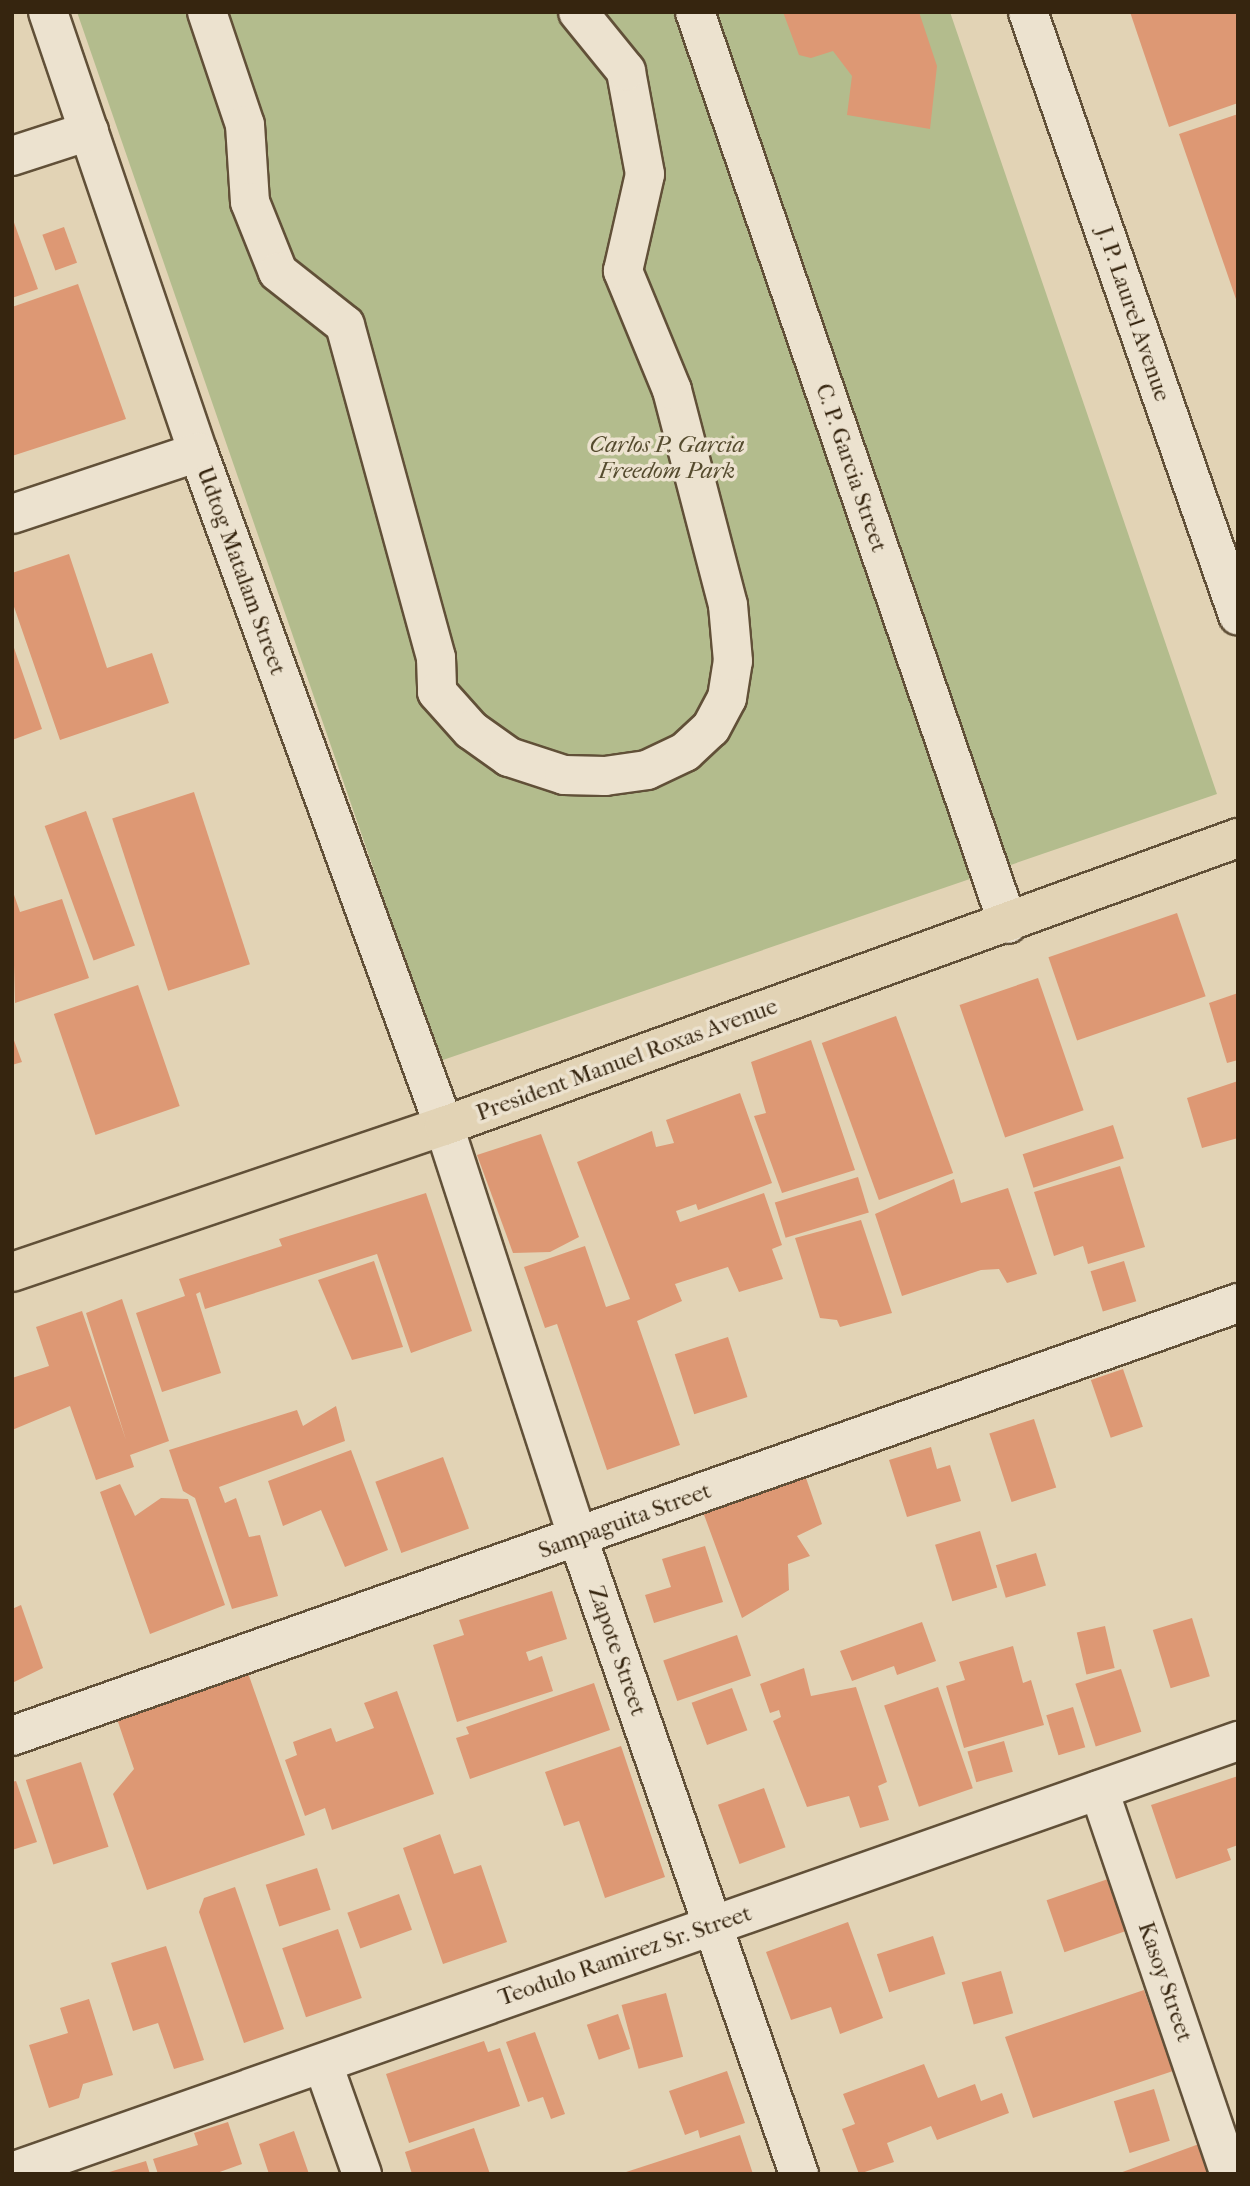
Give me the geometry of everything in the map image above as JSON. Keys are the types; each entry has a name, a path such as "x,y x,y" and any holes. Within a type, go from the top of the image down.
{"main road":[{"name":"President Manuel Roxas Avenue","path":"12,1272 444,1126 1008,924 1238,838"}],"street":[{"name":"Udtog Matalam Street","path":"48,12 198,452 444,1126"},
{"path":"207,12 246,125 250,202 278,272 345,325 436,658 437,692 471,730 509,757 564,775 605,776 647,770 685,752 711,728 727,698 733,661 728,606 672,390 623,271 645,174 626,71 578,12"},
{"name":"C. P. Garcia Street","path":"695,12 1008,924"},
{"name":"J. P. Laurel Avenue","path":"1028,12 1238,615"},
{"path":"12,156 89,131"},
{"path":"12,514 198,452"},
{"name":"Zapote Street","path":"444,1126 578,1538 799,2174"},
{"name":"Sampaguita Street","path":"12,1737 1238,1303"},
{"name":"Teodulo Ramirez Sr. Street","path":"12,2172 1238,1741"},
{"name":"Kasoy Street","path":"1100,1790 1230,2174"},
{"path":"323,2064 362,2174"}],"green space":[{"name":"Carlos P. Garcia Freedom Park","path":"77,12 950,12 1217,794 440,1061"}],"building":[{"path":"783,12 919,12 937,66 930,129 847,115 852,76 833,51 811,58 799,55"},
{"path":"1130,12 1238,12 1238,103 1169,127"},
{"path":"1238,114 1238,302 1237,302 1179,134"},
{"path":"12,217 38,289 12,298"},
{"path":"64,227 77,263 55,271 42,235"},
{"path":"78,284 126,419 12,456 12,307"},
{"path":"69,554 107,668 152,653 169,703 60,740 12,601 12,573"},
{"path":"12,646 42,729 12,740"},
{"path":"194,792 250,964 168,991 112,819"},
{"path":"86,811 135,945 94,960 45,826"},
{"path":"12,889 20,912 62,899 89,978 15,1003"},
{"path":"1177,913 1206,996 1077,1040 1048,957"},
{"path":"1038,978 1084,1110 1005,1137 960,1005"},
{"path":"138,985 180,1106 96,1135 54,1014"},
{"path":"1238,993 1238,1060 1227,1063 1209,1003"},
{"path":"896,1016 953,1173 879,1200 822,1043"},
{"path":"12,1035 22,1062 12,1065"},
{"path":"811,1040 855,1170 782,1193 754,1116 766,1113 751,1062"},
{"path":"1238,1081 1238,1138 1202,1148 1187,1098"},
{"path":"740,1093 772,1183 698,1210 696,1204 676,1211 680,1222 764,1193 782,1245 772,1249 783,1279 739,1292 728,1267 675,1284 682,1301 637,1321 680,1445 607,1470 557,1324 545,1328 524,1267 585,1246 606,1307 630,1299 577,1162 652,1131 656,1147 674,1143 666,1120"},
{"path":"1113,1125 1124,1158 1033,1188 1023,1154"},
{"path":"541,1134 579,1237 550,1252 513,1253 477,1155"},
{"path":"1120,1166 1145,1247 1088,1264 1083,1246 1054,1256 1034,1192"},
{"path":"858,1177 869,1212 786,1238 775,1202"},
{"path":"954,1179 961,1203 1008,1188 1037,1274 1007,1283 999,1269 981,1270 902,1296 875,1214"},
{"path":"426,1193 472,1331 411,1353 377,1254 205,1309 200,1292 196,1294 221,1373 162,1392 136,1313 185,1296 179,1279 282,1246 279,1239"},
{"path":"861,1220 892,1313 840,1327 837,1320 820,1318 795,1238"},
{"path":"374,1261 403,1347 352,1360 318,1280"},
{"path":"1124,1261 1136,1301 1103,1311 1091,1271"},
{"path":"122,1299 169,1441 130,1455 134,1467 96,1480 70,1406 12,1430 12,1378 49,1366 36,1327 82,1311 126,1440 86,1313"},
{"path":"728,1337 747,1397 694,1414 675,1354"},
{"path":"1123,1369 1143,1427 1111,1438 1091,1380"},
{"path":"336,1406 345,1441 219,1487 225,1503 236,1498 249,1537 260,1535 278,1596 232,1609 195,1498 183,1491 169,1450 297,1410 303,1426"},
{"path":"1034,1419 1056,1487 1012,1502 989,1434"},
{"path":"931,1447 937,1469 950,1465 961,1501 907,1517 889,1460"},
{"path":"351,1450 388,1550 345,1567 321,1510 283,1526 268,1481"},
{"path":"443,1457 469,1528 401,1553 375,1482"},
{"path":"806,1478 822,1524 797,1536 810,1556 788,1564 789,1590 742,1618 703,1512"},
{"path":"120,1484 135,1516 161,1498 188,1499 225,1605 150,1634 100,1492"},
{"path":"980,1531 997,1587 952,1601 935,1545"},
{"path":"705,1546 723,1602 654,1623 645,1595 671,1587 662,1559"},
{"path":"1036,1553 1046,1586 1006,1598 996,1565"},
{"path":"552,1591 567,1639 526,1652 529,1661 542,1656 553,1691 457,1722 433,1645 464,1635 459,1620"},
{"path":"21,1605 43,1668 12,1683 12,1609"},
{"path":"1192,1618 1210,1676 1171,1688 1153,1630"},
{"path":"922,1622 936,1661 897,1675 894,1666 852,1681 840,1651"},
{"path":"1105,1626 1115,1668 1086,1674 1077,1633"},
{"path":"737,1635 751,1676 677,1701 663,1660"},
{"path":"1013,1646 1023,1683 1031,1680 1044,1725 964,1748 946,1686 965,1680 959,1662"},
{"path":"804,1668 811,1696 856,1687 887,1782 878,1786 889,1820 860,1828 849,1796 807,1807 773,1721 781,1717 779,1710 770,1713 760,1684"},
{"path":"1121,1669 1141,1732 1096,1747 1075,1684"},
{"path":"248,1673 305,1835 147,1890 113,1794 134,1769 117,1719"},
{"path":"594,1683 610,1730 470,1779 456,1738 469,1734 466,1727"},
{"path":"938,1687 973,1788 919,1807 884,1706"},
{"path":"732,1688 747,1730 707,1745 692,1703"},
{"path":"397,1691 434,1794 332,1830 325,1808 305,1816 285,1760 297,1755 293,1742 331,1728 336,1742 374,1728 364,1703"},
{"path":"1073,1707 1085,1747 1059,1755 1046,1715"},
{"path":"1004,1741 1013,1772 976,1782 967,1751"},
{"path":"621,1746 665,1877 605,1898 579,1821 564,1826 545,1772"},
{"path":"81,1762 109,1847 53,1865 26,1780"},
{"path":"1238,1776 1238,1845 1227,1849 1231,1860 1176,1879 1151,1805"},
{"path":"16,1781 37,1842 12,1850 12,1782"},
{"path":"764,1788 786,1847 740,1864 718,1805"},
{"path":"440,1834 454,1874 481,1865 507,1942 443,1964 403,1848"},
{"path":"317,1868 331,1910 279,1927 266,1885"},
{"path":"1108,1879 1126,1931 1064,1952 1047,1900"},
{"path":"235,1887 284,2029 244,2043 199,1912 204,1898"},
{"path":"399,1894 412,1930 360,1949 347,1913"},
{"path":"848,1922 883,2018 840,2034 831,2007 791,2020 766,1952"},
{"path":"338,1929 362,1998 306,2017 282,1948"},
{"path":"933,1936 945,1974 889,1992 877,1954"},
{"path":"166,1946 204,2060 174,2069 158,2023 133,2031 111,1963"},
{"path":"1001,1971 1013,2013 974,2025 962,1982"},
{"path":"1144,1990 1151,2010 1159,2008 1179,2069 1033,2118 1005,2037"},
{"path":"666,1993 683,2057 639,2069 622,2005"},
{"path":"89,1999 113,2075 83,2084 79,2098 49,2108 29,2045 68,2033 60,2008"},
{"path":"618,2014 630,2049 599,2060 587,2025"},
{"path":"535,2032 565,2114 551,2119 543,2097 528,2102 506,2042"},
{"path":"484,2041 488,2052 500,2048 520,2106 409,2143 386,2074"},
{"path":"924,2064 938,2098 975,2084 981,2101 1002,2093 1009,2113 937,2140 931,2126 887,2143 894,2162 859,2174 842,2129 855,2124 843,2094"},
{"path":"727,2071 745,2123 700,2138 698,2130 685,2135 669,2091"},
{"path":"1154,2089 1170,2141 1130,2153 1114,2101"},
{"path":"228,2122 242,2164 214,2174 158,2174 153,2159 198,2145 194,2133"},
{"path":"474,2128 490,2174 412,2174 405,2152"},
{"path":"294,2131 309,2174 269,2174 259,2144"},
{"path":"740,2135 753,2174 623,2174 623,2173"},
{"path":"1199,2144 1210,2174 1117,2174"},
{"path":"146,2161 150,2174 106,2174 106,2173"}]}
